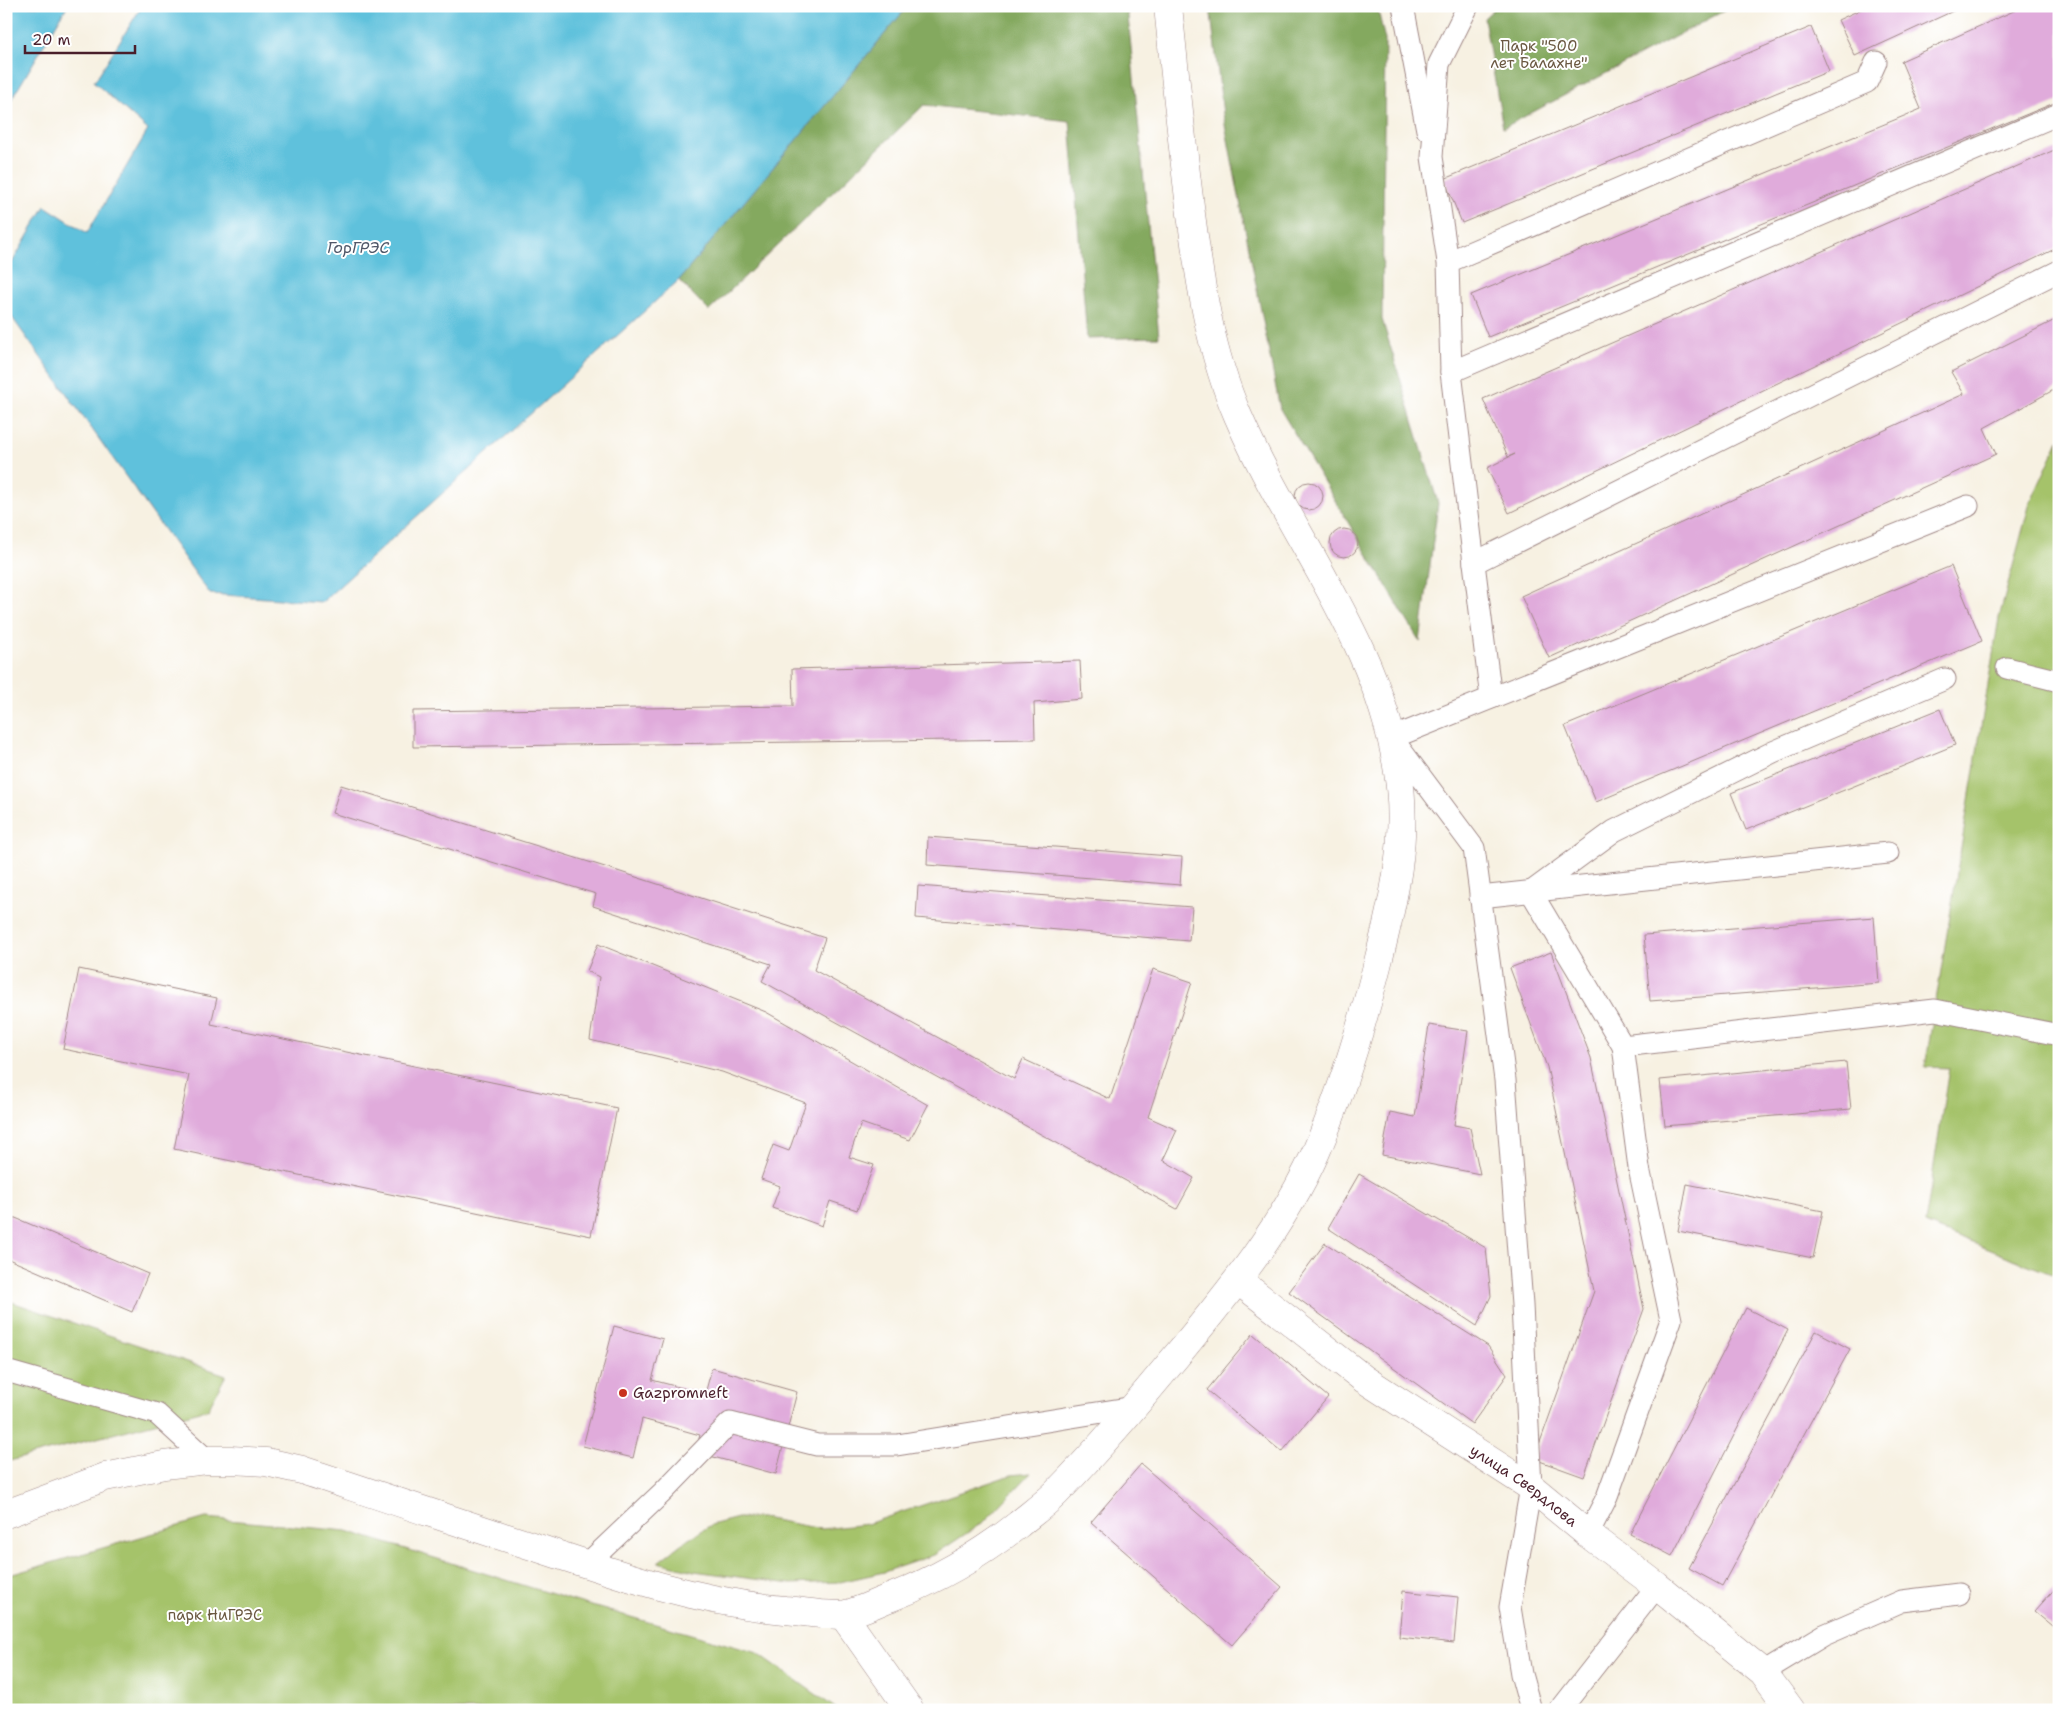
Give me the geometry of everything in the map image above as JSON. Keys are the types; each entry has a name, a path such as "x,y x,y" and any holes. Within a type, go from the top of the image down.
{"main road":[{"path":"6,1514 105,1477 164,1465 207,1460 266,1462 302,1470 587,1564 669,1588 749,1606 843,1615 919,1586 988,1548 1053,1497 1134,1407 1239,1281 1280,1219 1315,1154 1343,1082 1366,1012 1394,900 1402,828 1400,778 1381,697 1360,648 1261,464 1237,415 1218,364 1200,290 1183,153 1168,6"},
{"name":"улица Свердлова","path":"1239,1281 1364,1379 1531,1487 1762,1672 1791,1710"},
{"path":"843,1615 910,1710"}],"lane":[{"path":"1403,6 1432,157 1448,262 1451,372 1491,698"},
{"path":"1432,157 1439,64 1468,6"},
{"path":"1448,262 1867,82 1876,62"},
{"path":"1451,372 2059,114"},
{"path":"1474,563 2059,271"},
{"path":"1531,1710 1521,1674 1510,1607 1531,1487 1522,1305 1504,1080 1474,848 1392,738 1968,506"},
{"path":"2007,668 2059,681"},
{"path":"1531,892 1614,831 1773,752 1945,679"},
{"path":"1480,897 1888,853"},
{"path":"1531,892 1623,1046 1638,1168 1671,1320 1607,1497 1588,1534"},
{"path":"1623,1046 1935,1010 2059,1035"},
{"path":"6,1371 157,1414 207,1460"},
{"path":"587,1564 663,1492 730,1423 817,1445 897,1445 1134,1407"},
{"path":"1560,1710 1657,1586"},
{"path":"1762,1672 1824,1634 1902,1601 1959,1594"}],"green space":[{"path":"908,6 1127,6 1159,337 1087,339 1070,121 924,105 709,311 679,280"},
{"path":"1210,6 1377,6 1385,40 1382,319 1438,503 1420,642 1280,409 1223,114"},
{"name":"Парк \"500 лет Балахне\"","path":"1497,6 1733,6 1503,128 1484,18"},
{"path":"2059,440 2059,1277 1925,1224 1949,1068 1925,1067 1999,618 2029,506"},
{"path":"6,1300 226,1375 208,1409 6,1462"},
{"path":"1031,1473 985,1521 934,1555 884,1572 840,1582 791,1584 694,1571 658,1562 681,1544 711,1525 738,1518 763,1518 822,1529 867,1524 1011,1475"},
{"name":"парк НиГРЭС","path":"206,1518 347,1531 581,1603 758,1653 838,1710 6,1710 6,1576"}],"water":[{"path":"6,6 67,6 6,109"},
{"name":"ГорГРЭС","path":"142,6 908,6 679,280 322,602 210,594 6,309 6,273 45,206 87,233 148,130 94,82"}],"building":[{"path":"1868,6 1964,6 1855,56 1838,20"},
{"path":"2025,6 2059,6 2059,101 1488,337 1471,295 1921,109 1901,61"},
{"path":"1811,27 1829,71 1462,223 1444,179"},
{"path":"2059,148 2059,247 1509,513 1487,468 1515,454 1508,457 1483,399"},
{"path":"2059,318 2059,387 1984,428 1996,454 1549,658 1521,596 1964,394 1951,372"},
{"path":"1309,482 1319,486 1323,496 1319,506 1309,510 1299,506 1295,496 1299,486"},
{"path":"1344,529 1354,533 1358,543 1354,553 1344,557 1334,553 1330,543 1334,533"},
{"path":"1951,566 1982,641 1596,802 1565,726"},
{"path":"1080,661 1082,699 1034,703 1035,739 413,747 413,711 793,706 792,669"},
{"path":"1940,709 1955,745 1746,830 1731,793"},
{"path":"341,785 825,938 814,970 1014,1079 1023,1059 1110,1099 1153,969 1192,982 1148,1117 1177,1130 1163,1160 1194,1178 1177,1209 762,981 771,964 593,906 596,894 332,813"},
{"path":"928,837 1182,857 1180,885 927,865"},
{"path":"918,886 1192,907 1189,941 916,918"},
{"path":"1874,917 1879,983 1650,1001 1644,935"},
{"path":"598,944 766,1012 928,1105 910,1140 861,1123 849,1157 874,1165 857,1210 830,1201 822,1226 772,1208 780,1186 761,1179 773,1145 789,1151 806,1103 722,1072 590,1040 599,977 587,971"},
{"path":"1551,952 1591,1058 1644,1309 1584,1477 1534,1459 1594,1291 1547,1067 1510,968"},
{"path":"79,969 217,998 211,1024 617,1108 591,1236 174,1149 189,1075 63,1049"},
{"path":"1429,1025 1468,1031 1454,1125 1470,1128 1480,1174 1382,1155 1390,1112 1415,1117"},
{"path":"1846,1062 1851,1109 1665,1126 1660,1080"},
{"path":"1359,1174 1486,1248 1491,1296 1477,1326 1328,1228"},
{"path":"1687,1184 1823,1211 1813,1258 1678,1231"},
{"path":"6,1214 148,1274 132,1312 6,1258"},
{"path":"1325,1243 1488,1346 1507,1375 1472,1424 1289,1292"},
{"path":"1746,1308 1788,1330 1672,1556 1630,1534"},
{"path":"614,1326 663,1339 652,1380 705,1394 712,1368 797,1392 776,1474 695,1452 700,1435 642,1419 633,1458 583,1446"},
{"path":"1816,1331 1850,1349 1722,1586 1689,1568"},
{"path":"1253,1334 1328,1397 1282,1452 1207,1390"},
{"path":"1141,1464 1282,1587 1232,1645 1091,1522"},
{"path":"2059,1584 2059,1631 2035,1611"},
{"path":"1403,1591 1458,1597 1454,1643 1399,1637"}],"place":[{"name":"Gazpromneft","path":"623,1393"}]}
